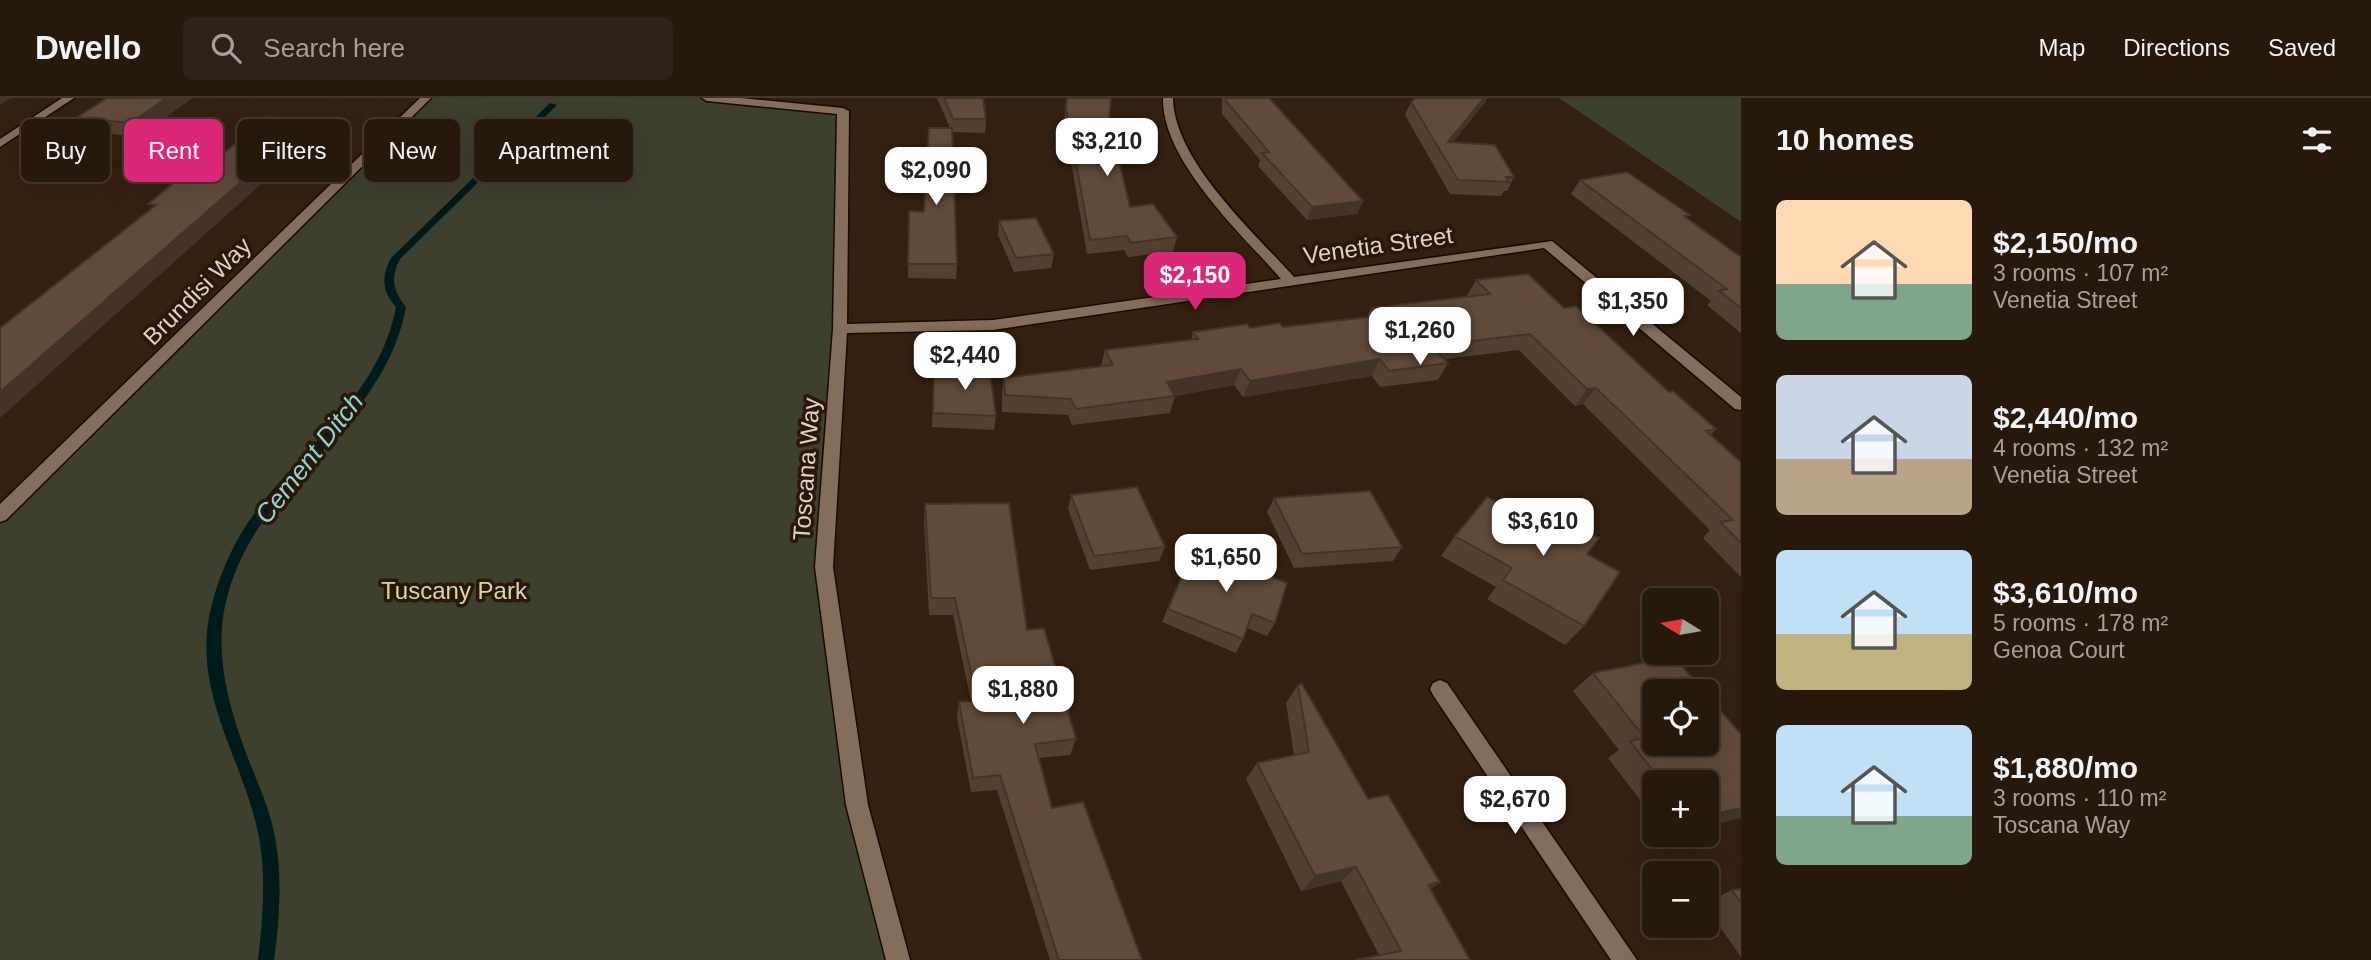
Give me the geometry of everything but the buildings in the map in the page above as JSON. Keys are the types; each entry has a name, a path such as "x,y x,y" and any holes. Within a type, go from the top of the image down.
{"street":[{"path":"0,144 69,98"},
{"name":"Brundisi Way","path":"0,515 426,98"},
{"name":"Toscana Way","path":"707,98 843,111 840,329 824,567 857,805 898,960"},
{"path":"1168,98 1168,111 1193,171 1290,280"},
{"name":"Venetia Street","path":"840,329 993,325 1547,244 1741,405"},
{"path":"1440,688 1625,960"}],"green space":[{"name":"Tuscany Park","path":"426,98 707,98 843,111 824,567 857,805 898,960 0,960 0,515 340,182 350,182 350,172 364,159 364,182 460,182 460,119 405,119"},
{"path":"1559,98 1741,98 1741,221 1740,221"}],"waterway":[{"name":"Cement Ditch","path":"266,960 271,897 266,833 222,704 214,658 213,635 224,587 252,527 345,416 384,358 396,331 401,307 392,296 388,284 396,258 553,105"}]}
